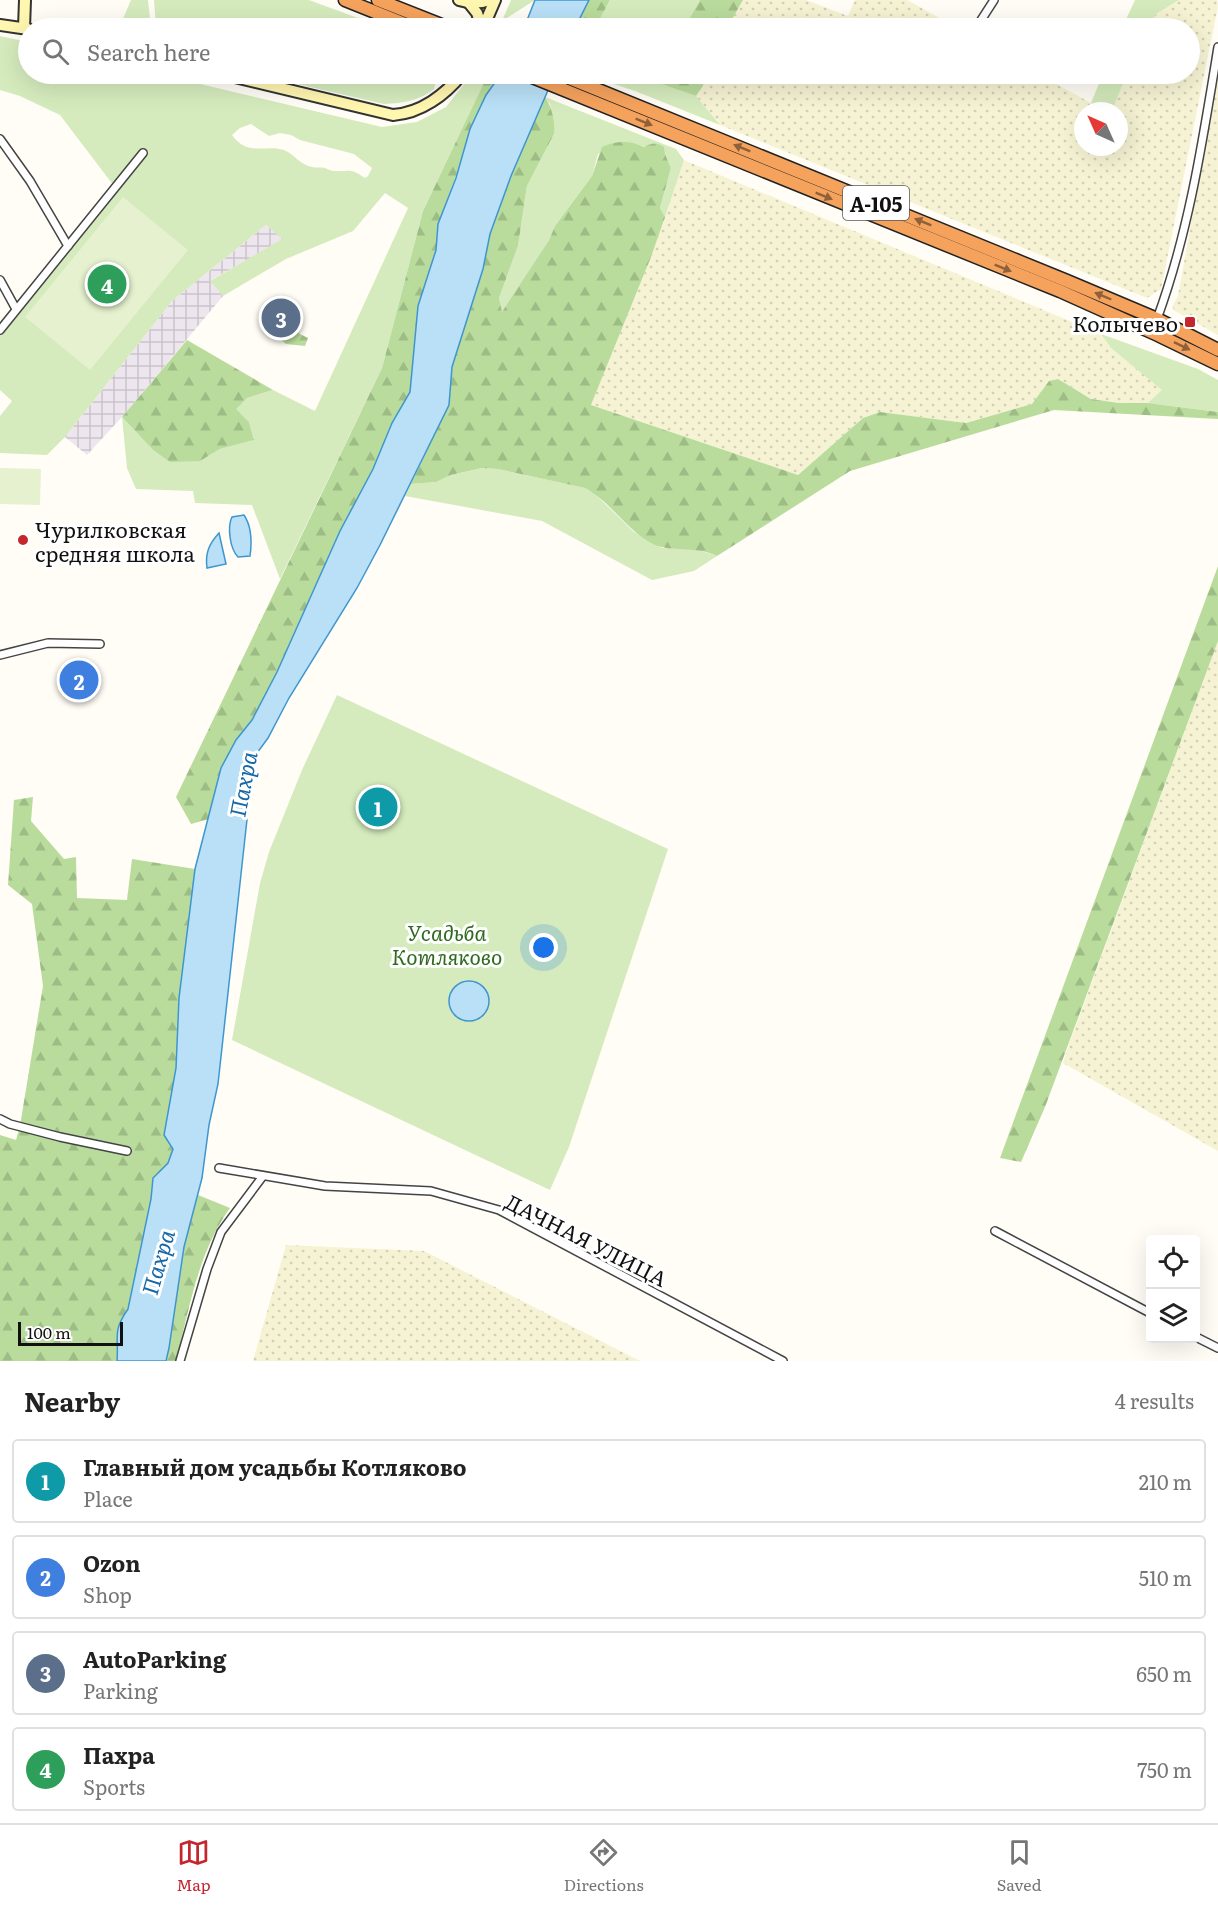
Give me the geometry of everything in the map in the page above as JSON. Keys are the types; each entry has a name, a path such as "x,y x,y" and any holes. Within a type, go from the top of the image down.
{"highway":[{"path":"345,0 390,18"},
{"path":"378,0 424,18"},
{"name":"А-105","path":"558,84 592,94 1067,281 1156,319 1218,350"},
{"name":"А-105","path":"576,84 592,94 1060,291 1218,364"}],"street":[{"path":"25,0 26,18"},
{"path":"464,2 489,0"},
{"path":"487,18 495,0"},
{"path":"982,18 994,0"},
{"path":"464,2 477,13 479,18"},
{"path":"0,25 18,27"},
{"path":"1156,319 1169,287 1198,168 1218,47"},
{"path":"263,84 393,116 416,111 429,104 453,84"},
{"path":"0,139 30,181 68,246"},
{"path":"0,330 143,153"},
{"path":"0,280 16,309"},
{"path":"0,655 48,643 100,644"},
{"path":"0,1119 10,1124 60,1137 128,1151"},
{"name":"ДАЧНАЯ УЛИЦА","path":"219,1168 325,1186 431,1191 499,1210 783,1361"},
{"path":"180,1361 217,1240 263,1176"},
{"path":"995,1230 1146,1311"},
{"path":"1200,1339 1218,1348"}],"shaded area":[{"path":"743,0 806,0 848,16 855,0 907,0 940,18 733,18"},
{"path":"1179,0 1217,0 1218,6 1161,289 1147,298 720,125 696,96 703,84 1056,84 1089,102 1074,102 1074,156 1128,156 1128,102 1116,102 1123,84 1200,84 1200,18 1154,18 1156,14"},
{"path":"1218,74 1218,335 1175,311 1172,307 1178,296"},
{"path":"684,160 1101,334 1111,348 1163,390 1148,403 1119,403 1091,399 1058,379 1049,381 1032,404 966,423 880,412 863,418 798,475 591,405 651,257"},
{"path":"266,225 283,239 211,280 223,296 122,417 87,455 65,437 172,301"},
{"path":"1218,641 1218,1151 1063,1063"},
{"path":"286,1245 424,1251 640,1361 253,1361"}],"green space":[{"path":"131,0 148,0 150,18 123,18"},
{"path":"154,0 309,0 358,18 155,18"},
{"path":"511,0 535,0 507,18 503,18"},
{"path":"589,0 610,0 600,18 580,18"},
{"path":"610,0 700,0 690,18 600,18"},
{"path":"700,0 743,0 733,18 690,18"},
{"path":"1135,0 1179,0 1156,14 1154,18 1127,18"},
{"path":"0,36 18,40 18,84 200,84 382,127 417,122 446,107 464,84 483,84 423,211 382,368 280,579 252,505 195,503 193,491 136,489 127,468 122,417 152,449 200,461 220,449 254,440 249,422 235,409 247,398 273,390 315,411 408,208 385,193 353,231 286,259 223,296 210,281 282,239 266,225 172,301 65,437 47,455 0,453 0,416 12,401 0,390 0,330 114,186 60,115 20,96 0,90","holes":["251,124 269,136 280,133 354,154 372,168 365,178 352,171 333,171 312,167 284,150 244,146 232,135 240,128"]},
{"path":"297,84 435,84 434,89 423,96 410,101 384,104"},
{"path":"483,84 494,84 486,95 438,224 436,250 418,306 410,392 392,423 373,469 340,531 277,672 252,720 236,740 221,768 209,819 191,824 176,797 382,368 423,211"},
{"path":"614,84 662,84 696,96 720,125"},
{"path":"662,84 703,84 696,96"},
{"path":"1099,84 1123,84 1116,102 1091,102"},
{"path":"545,97 676,149 684,160 665,217 660,208 671,168 665,154 637,144 598,154 592,176 555,226 549,240 502,313 499,298 518,246 527,186 554,134 550,104"},
{"path":"545,97 550,105 554,134 527,186 518,246 499,298 502,312 549,240 555,226 592,176 602,147 623,142 644,147 659,144 664,147 671,168 660,208 665,217 591,405 798,475 863,418 880,412 966,423 1032,404 1049,381 1058,379 1091,399 1119,403 1148,403 1218,412 1218,419 1054,410 850,471 717,556 653,544 585,488 498,469 482,468 451,475 436,482 411,484 449,405 452,367 483,269 490,234 511,176"},
{"path":"123,197 188,250 90,370 25,317"},
{"path":"281,318 308,338 305,346 286,344 271,331 271,323"},
{"path":"1101,334 1198,369 1218,380 1218,412 1148,403 1162,390 1111,348"},
{"path":"187,340 273,390 247,398 236,409 249,422 254,440 220,449 200,461 170,462 152,449 122,417"},
{"path":"0,468 41,469 40,505 0,504"},
{"path":"482,468 498,469 585,488 594,493 634,532 662,548 695,549 717,556 694,571 652,580 542,521 405,496 411,484 436,482 451,475"},
{"path":"1218,566 1218,641 1045,1107 1021,1162 1000,1158"},
{"name":"Усадьба Котляково","path":"337,695 668,849 569,1147 550,1190 232,1040 260,883 269,852 302,770"},
{"path":"33,797 31,821 64,859 76,857 77,898 127,900 132,859 195,869 179,998 173,1149 168,1163 153,1178 151,1199 128,1309 117,1334 117,1361 0,1361 0,1135 16,1140 43,986 32,904 8,885 14,800"},
{"path":"198,1195 230,1208 219,1225 202,1262 176,1361 166,1361 184,1247"}],"water":[{"path":"535,0 589,0 580,18 528,18"},
{"path":"494,84 551,84 511,176 490,234 483,269 452,367 449,405 357,588 257,753 251,783 218,1084 209,1125 202,1178 184,1247 169,1348 166,1361 117,1361 117,1334 128,1309 151,1199 153,1178 168,1163 173,1149 164,1135 176,1068 179,998 195,869 221,768 236,740 252,720 277,672 340,531 373,469 392,423 410,392 418,306 436,250 438,224 456,178 470,129"},
{"path":"244,515 251,535 250,556 238,557 231,543 230,526 232,517"},
{"path":"219,533 226,564 207,568 208,549"},
{"path":"469,981 483,987 489,1001 483,1015 469,1021 455,1015 449,1001 455,987"}],"place":[{"name":"Пахра","path":"107,284"},
{"name":"AutoParking","path":"281,318"},
{"name":"Колычево","path":"1190,322"},
{"name":"Чурилковская средняя школа","path":"23,540"},
{"name":"Ozon","path":"79,680"},
{"name":"Главный дом усадьбы Котляково","path":"378,807"}]}
